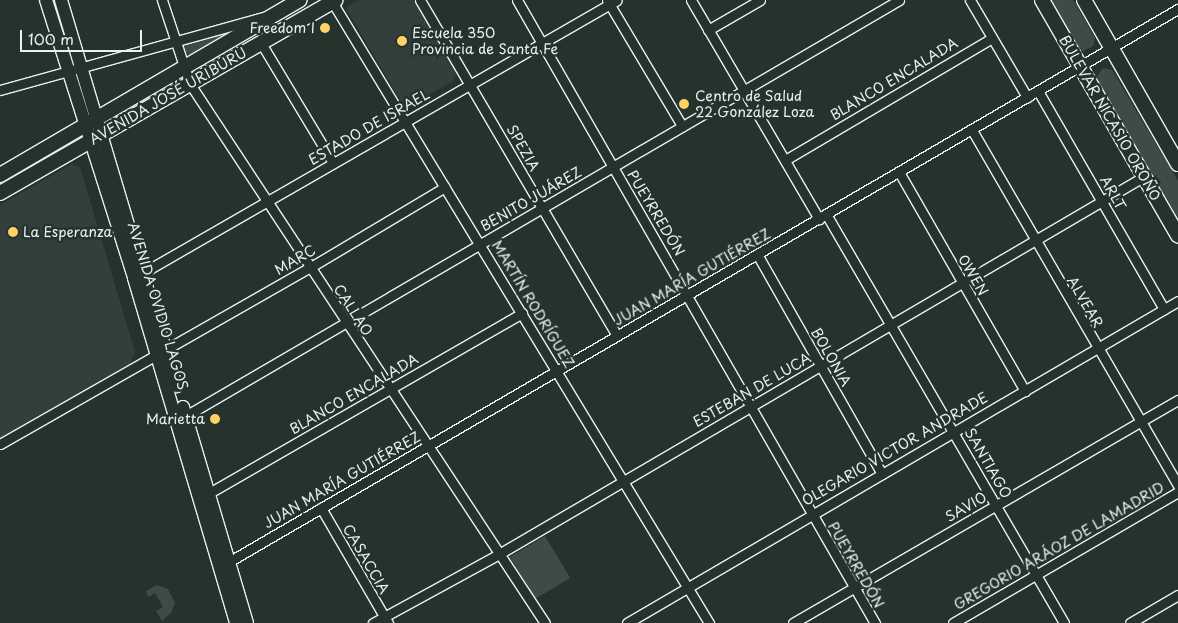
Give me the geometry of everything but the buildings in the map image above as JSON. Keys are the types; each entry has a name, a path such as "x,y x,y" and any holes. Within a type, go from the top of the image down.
{"main road":[{"name":"AVENIDA OVIDIO LAGOS","path":"46,0 67,71 91,123 139,275 224,564 236,623"},
{"name":"AVENIDA OVIDIO LAGOS","path":"61,0 81,67 91,123"},
{"name":"AVENIDA JOSÉ URIBURU","path":"0,175 300,0"},
{"name":"BULEVAR NICASIO OROÑO","path":"1042,0 1178,236"},
{"path":"1084,0 1178,164"},
{"name":"AVENIDA JOSÉ URIBURU","path":"0,193 333,1"},
{"name":"AVENIDA OVIDIO LAGOS","path":"224,564 247,623"}],"street":[{"name":"CALLAO","path":"162,0 182,69 190,84 265,203 545,623"},
{"name":"SPEZIA","path":"420,0 617,336"},
{"name":"PUEYRREDÓN","path":"516,0 752,406 810,514 875,623"},
{"name":"SANTIAGO","path":"691,0 784,160 823,216 891,324 1064,623"},
{"path":"708,30 760,0"},
{"name":"BENITO JUÁREZ","path":"181,418 899,0"},
{"path":"970,0 1027,97"},
{"name":"MARTÍN RODRÍGUEZ","path":"333,1 710,623"},
{"path":"611,2 682,126"},
{"name":"ESTADO DE ISRAEL","path":"139,275 611,2"},
{"name":"JUAN MARÍA GUTIÉRREZ","path":"224,564 1178,9"},
{"path":"0,90 174,40 276,14"},
{"name":"BLANCO ENCALADA","path":"784,160 992,38"},
{"path":"261,43 334,163"},
{"name":"ARLT","path":"1038,91 1164,309"},
{"name":"ALVEAR","path":"972,130 1034,241 1178,486"},
{"name":"OWEN","path":"899,172 1024,391"},
{"name":"ESTEBAN DE LUCA","path":"373,623 386,620 1144,177"},
{"name":"MARC","path":"0,444 310,268 445,187"},
{"name":"BOLONIA","path":"757,254 882,474"},
{"name":"OLEGARIO VICTOR ANDRADE","path":"627,623 1178,300"},
{"name":"BLANCO ENCALADA","path":"204,496 522,313"},
{"name":"SAVIO","path":"793,623 1178,400"},
{"name":"GREGORIO ARÁOZ DE LAMADRID","path":"953,623 1178,492"},
{"name":"CASACCIA","path":"321,508 386,620"},
{"path":"1130,623 1178,595"}],"shaded area":[{"name":"Escuela 350 Provincia de Santa Fe","path":"358,0 414,0 456,72 453,81 409,106 403,105 347,10 348,6"},
{"path":"1051,0 1073,0 1095,38 1093,46 1083,51 1078,48"},
{"path":"237,26 239,30 191,56 182,50 184,43"},
{"path":"1103,68 1112,70 1178,181 1178,218 1096,78"},
{"path":"72,164 80,167 135,352 130,364 0,438 0,205"},
{"path":"545,536 570,578 535,599 510,557"},
{"path":"157,585 168,589 175,603 171,613 162,621 156,611 163,607 155,593 148,597 146,591"}],"place":[{"name":"Freedom I","path":"325,28"},
{"name":"Escuela 350 Provincia de Santa Fe","path":"402,41"},
{"name":"Centro de Salud 22 González Loza","path":"684,104"},
{"name":"La Esperanza","path":"13,232"},
{"name":"Marietta","path":"215,419"}]}
